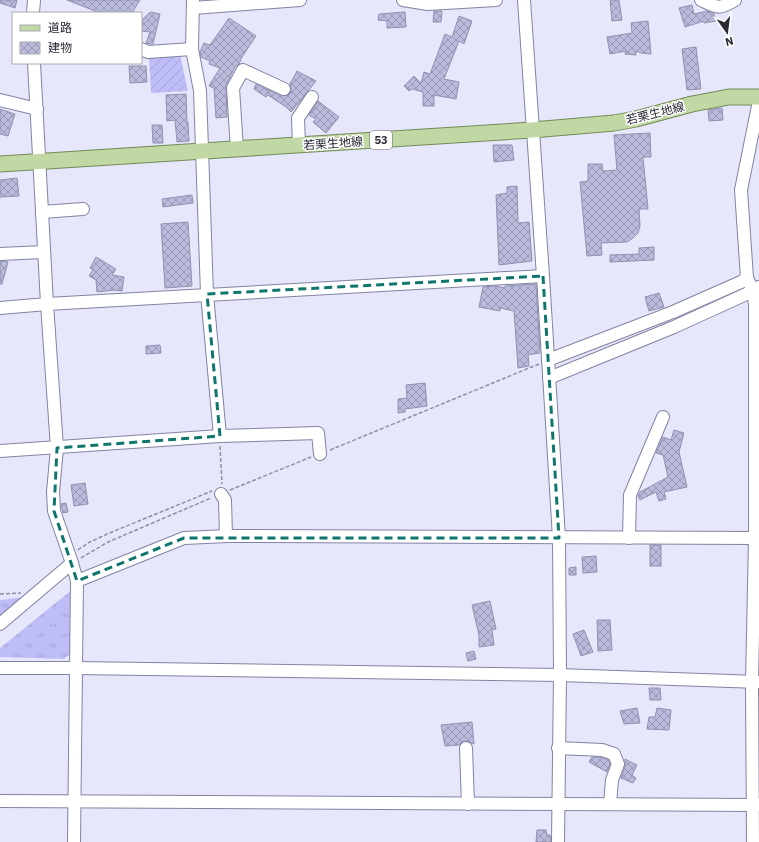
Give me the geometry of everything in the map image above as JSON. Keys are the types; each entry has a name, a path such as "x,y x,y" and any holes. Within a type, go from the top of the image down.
{"main road":[{"name":"若栗生地線","path":"0,164 532,130 614,123 699,103 729,98 759,96"}],"street":[{"path":"34,0 34,12"},
{"path":"220,436 207,294 200,91 192,49 193,4 300,0"},
{"path":"403,0 428,4 496,0"},
{"path":"524,0 559,538 560,675 557,804 558,842"},
{"path":"700,0 716,7 722,7 735,0"},
{"path":"142,49 148,52 192,49"},
{"path":"34,64 47,304 57,448 53,492 54,511 77,581 74,842"},
{"path":"236,149 233,88 243,70 284,89"},
{"path":"298,145 298,118 312,97"},
{"path":"0,100 37,109"},
{"path":"753,842 756,805 756,289 747,278 741,190 759,101"},
{"path":"42,212 83,209"},
{"path":"0,254 44,252"},
{"path":"0,308 207,294 543,276"},
{"path":"548,360 673,312 747,278"},
{"path":"548,378 674,327 756,289"},
{"path":"629,538 630,495 663,417"},
{"path":"0,451 220,436 318,433 320,454"},
{"path":"220,490 225,500 226,536"},
{"path":"77,581 184,538 226,536 757,538"},
{"path":"0,624 71,560"},
{"path":"0,668 560,675 756,682"},
{"path":"466,748 468,804"},
{"path":"558,748 602,750 614,754 618,764 612,780 610,804"},
{"path":"0,800 74,802 756,805"}],"path":[{"path":"71,560 88,543 107,534 220,490 320,454 548,360"},
{"path":"220,436 220,490"},
{"path":"71,560 220,490"},
{"path":"0,594 21,593 26,591"}],"highlighted area":[{"path":"543,276 559,538 184,538 77,581 54,511 57,448 220,436 207,294"}],"green space":[{"path":"180,55 188,91 151,93 149,57"},
{"path":"73,589 71,653 64,659 0,657 0,648"},
{"path":"26,597 0,618 0,600"}],"building":[{"path":"0,0 17,0 15,8 0,3"},
{"path":"67,0 140,0 133,12 97,12"},
{"path":"610,0 619,0 622,20 612,21"},
{"path":"692,5 694,14 707,11 714,14 716,21 704,23 704,21 685,27 679,8"},
{"path":"434,11 442,11 441,22 433,22"},
{"path":"150,12 160,14 153,44 146,43 150,32 142,31 143,19"},
{"path":"405,12 406,27 387,28 387,21 378,20 379,14"},
{"path":"459,16 472,21 464,44 459,41 444,79 459,82 456,99 434,95 434,106 423,106 423,92 412,89 409,91 404,86 414,76 421,83 424,72 430,74 445,34 452,37"},
{"path":"229,18 256,36 239,64 235,67 226,85 227,117 216,118 214,88 209,86 220,68 209,64 210,61 201,57 200,52 204,43 210,45"},
{"path":"648,21 651,54 636,51 636,55 625,54 626,51 610,54 607,37 632,33 631,23"},
{"path":"696,47 701,89 687,90 682,49"},
{"path":"129,66 146,66 147,82 130,83"},
{"path":"297,71 316,81 291,112 268,95 266,97 254,89 256,84 281,96 288,95 291,92 290,84"},
{"path":"186,94 189,141 177,142 175,120 167,121 166,95"},
{"path":"318,101 339,117 326,133 313,122 316,119 309,115"},
{"path":"722,108 723,120 709,121 708,110"},
{"path":"0,109 15,114 8,136 0,134"},
{"path":"152,125 162,125 163,143 153,143"},
{"path":"650,133 651,157 643,157 648,209 639,209 640,226 638,233 627,242 601,243 602,255 587,256 580,182 588,181 588,164 602,164 603,171 617,170 614,135"},
{"path":"493,145 512,145 514,160 494,162"},
{"path":"17,178 19,196 0,197 0,180"},
{"path":"517,186 518,223 529,222 532,261 499,265 496,195 507,193 507,187"},
{"path":"192,195 193,203 163,207 162,199"},
{"path":"188,222 192,286 165,288 161,224"},
{"path":"654,247 654,260 610,262 610,255 639,254 639,248"},
{"path":"96,257 116,269 112,275 124,277 122,291 114,290 97,292 96,280 89,276 93,270 90,268"},
{"path":"0,261 8,262 2,284 0,284"},
{"path":"536,284 540,353 528,355 529,366 518,368 514,311 500,308 500,311 479,307 483,287 496,286 505,288 505,286"},
{"path":"659,293 664,307 649,311 645,297"},
{"path":"160,345 161,353 146,354 146,346"},
{"path":"425,383 427,406 405,409 405,412 398,413 398,399 407,398 406,385"},
{"path":"674,430 684,433 679,452 687,487 664,492 666,499 659,501 656,492 640,500 638,496 640,492 668,477 663,455 656,453 663,437 671,440"},
{"path":"85,483 88,504 74,506 71,485"},
{"path":"66,503 68,512 63,513 61,504"},
{"path":"650,545 661,545 661,566 650,566"},
{"path":"596,556 597,572 583,573 582,557"},
{"path":"576,567 576,575 569,575 569,568"},
{"path":"490,601 496,629 492,630 494,645 479,647 479,635 472,605"},
{"path":"597,620 610,620 612,650 598,651"},
{"path":"584,630 593,652 581,656 573,634"},
{"path":"474,651 476,659 468,661 466,653"},
{"path":"649,688 660,688 661,700 650,700"},
{"path":"637,708 640,723 624,724 620,711"},
{"path":"657,708 671,710 669,730 647,729 649,717 655,717"},
{"path":"472,722 474,744 465,741 459,745 445,746 441,725"},
{"path":"592,757 601,757 608,760 610,764 607,772 589,762"},
{"path":"625,759 637,765 632,775 636,778 633,783 621,778 625,767"},
{"path":"537,830 546,830 547,835 550,835 551,842 536,842"}]}
